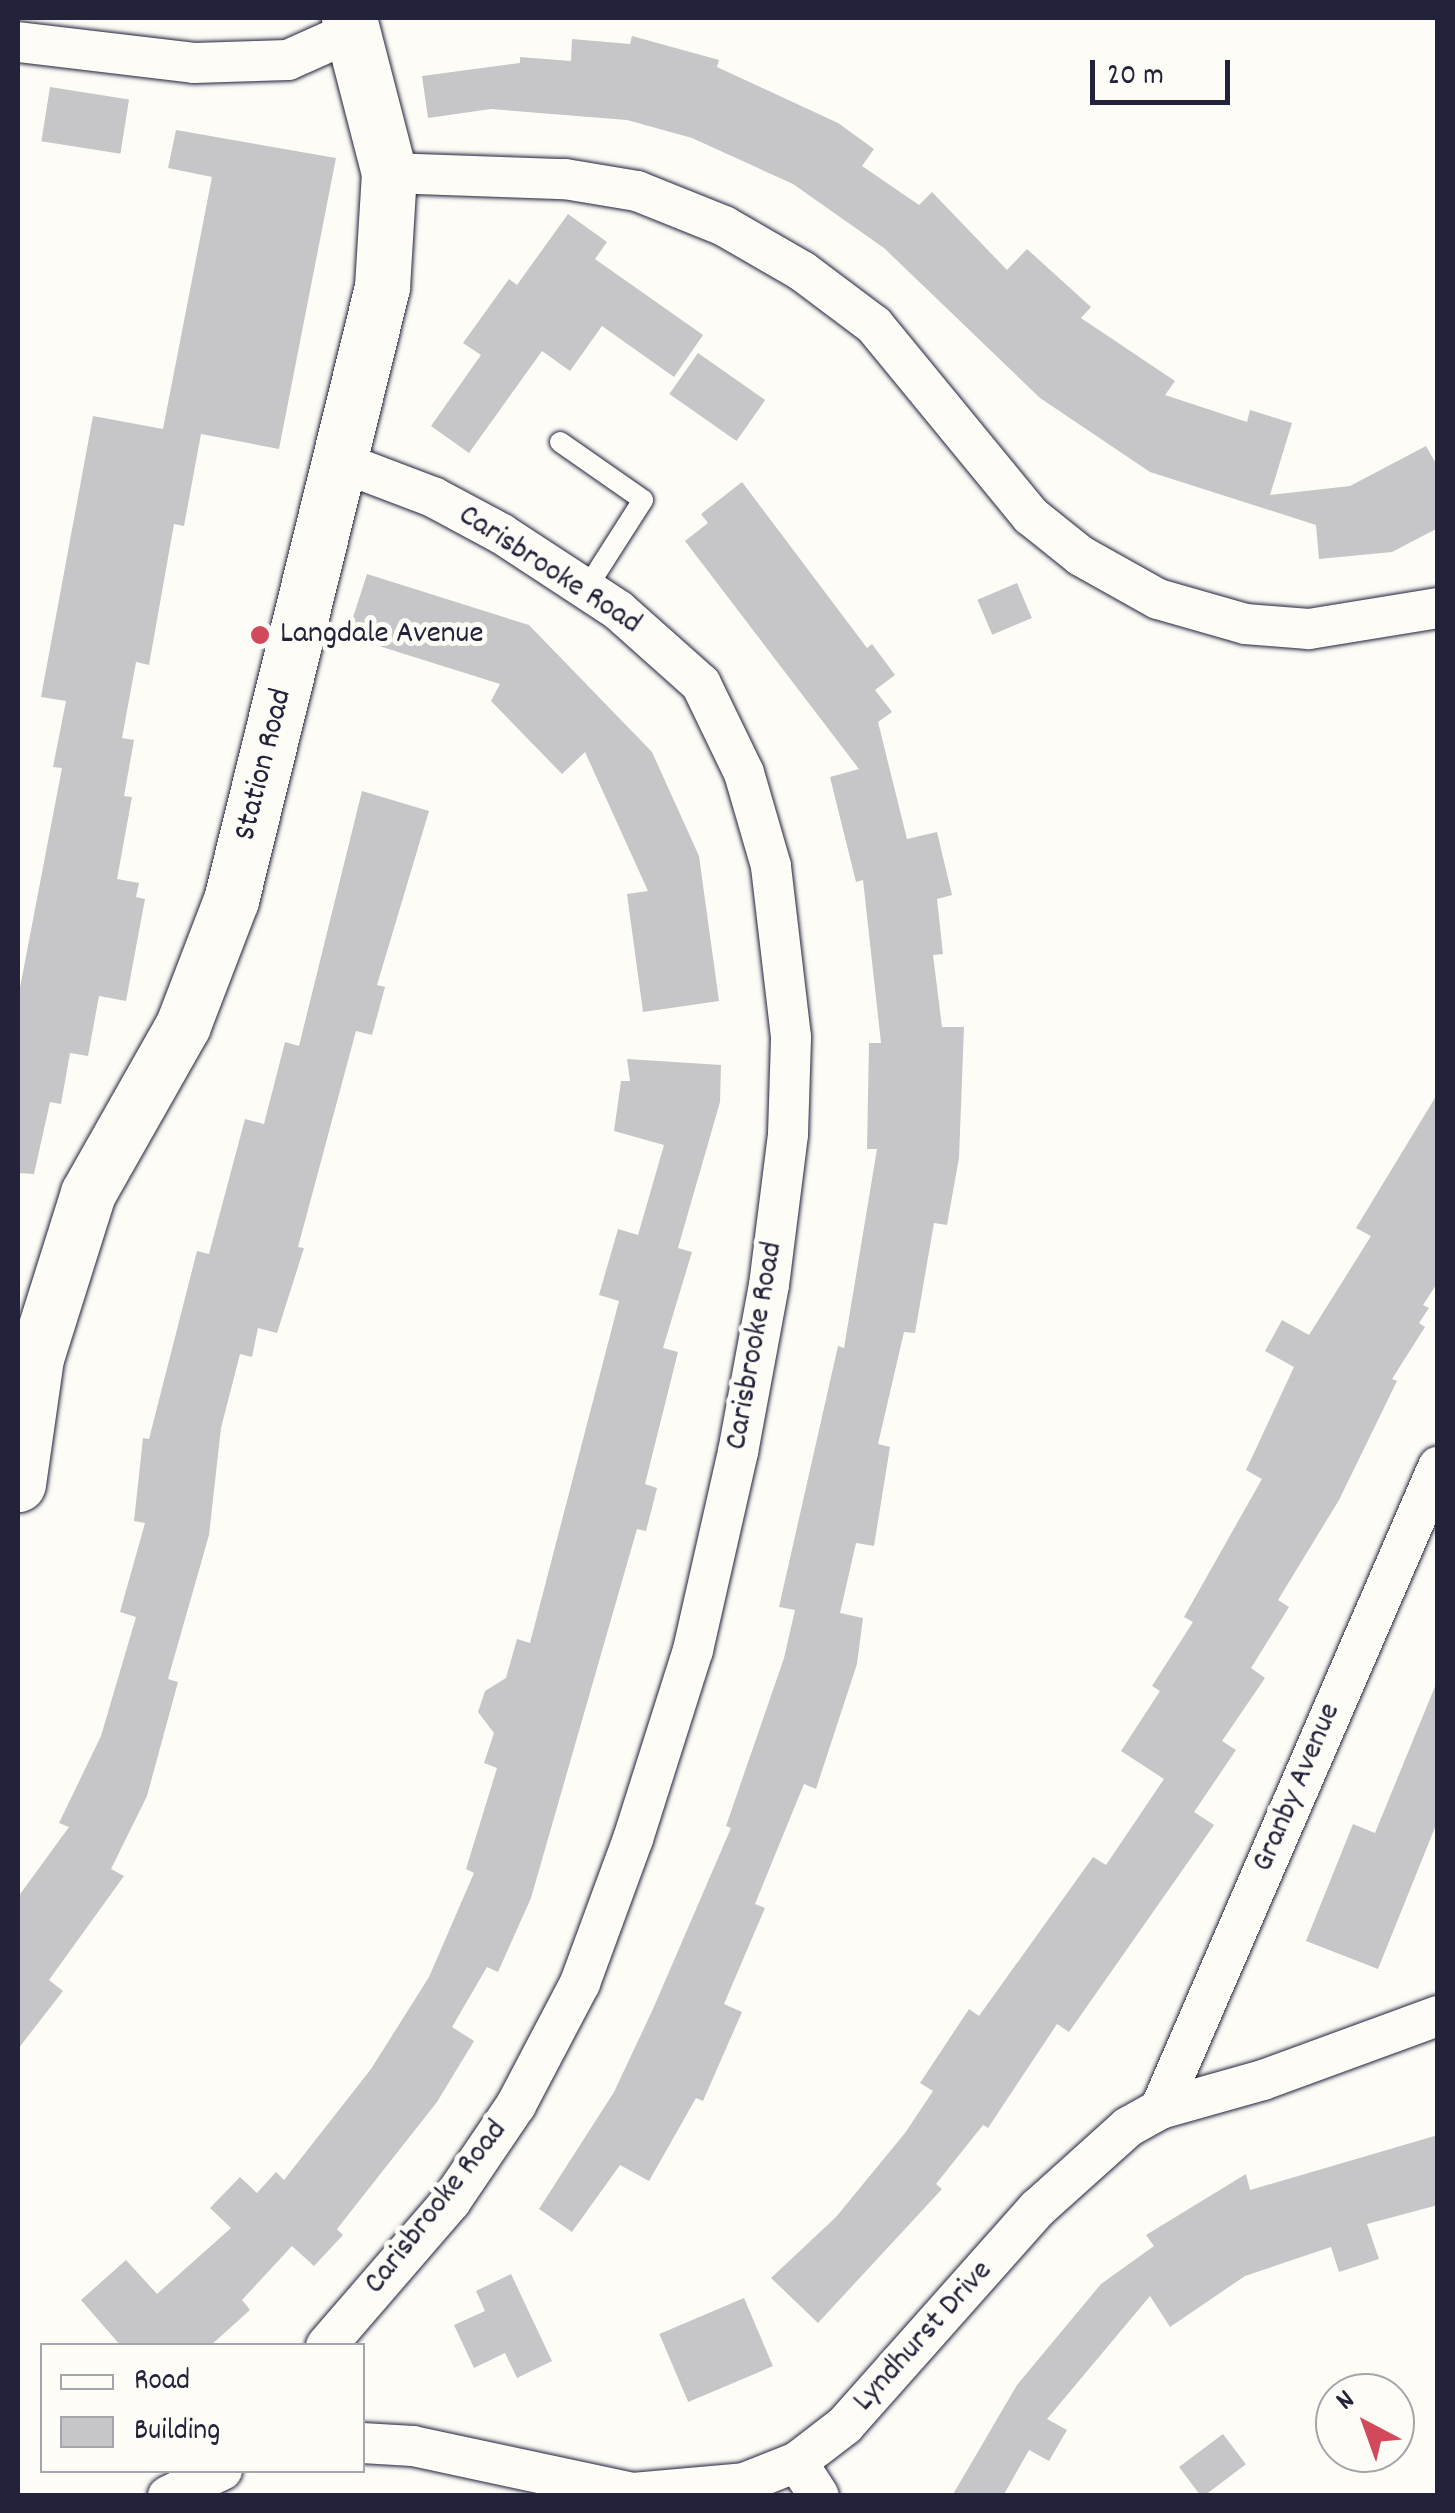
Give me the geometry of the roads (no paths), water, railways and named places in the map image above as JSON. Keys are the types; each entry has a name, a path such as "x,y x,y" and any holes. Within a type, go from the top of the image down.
{"main road":[{"name":"Station Road","path":"18,1484 36,1358 88,1192 183,1025 231,900 382,287 390,174 352,24"}],"street":[{"path":"18,42 194,63 288,60 352,24"},
{"path":"390,174 565,178 637,191 724,226 802,271 874,325 1031,516 1081,556 1158,599 1245,624 1309,628 1438,608"},
{"name":"Carisbrooke Road","path":"329,2343 450,2200 516,2105 580,1983 692,1650 769,1285 788,1134 791,1037 771,866 744,773 701,684 659,643 586,589 433,497 340,462"},
{"name":"Granby Avenue","path":"1160,2110 1438,1467"},
{"name":"Lyndhurst Drive","path":"365,2444 412,2446 633,2492 727,2486 798,2462 895,2374 1038,2208 1128,2128 1160,2110 1263,2080 1438,2016"},
{"path":"798,2462 819,2496"},
{"path":"168,2496 216,2473"}],"lane":[{"path":"560,442 643,500 586,589"}],"place":[{"name":"Langdale Avenue","path":"260,635"}]}
